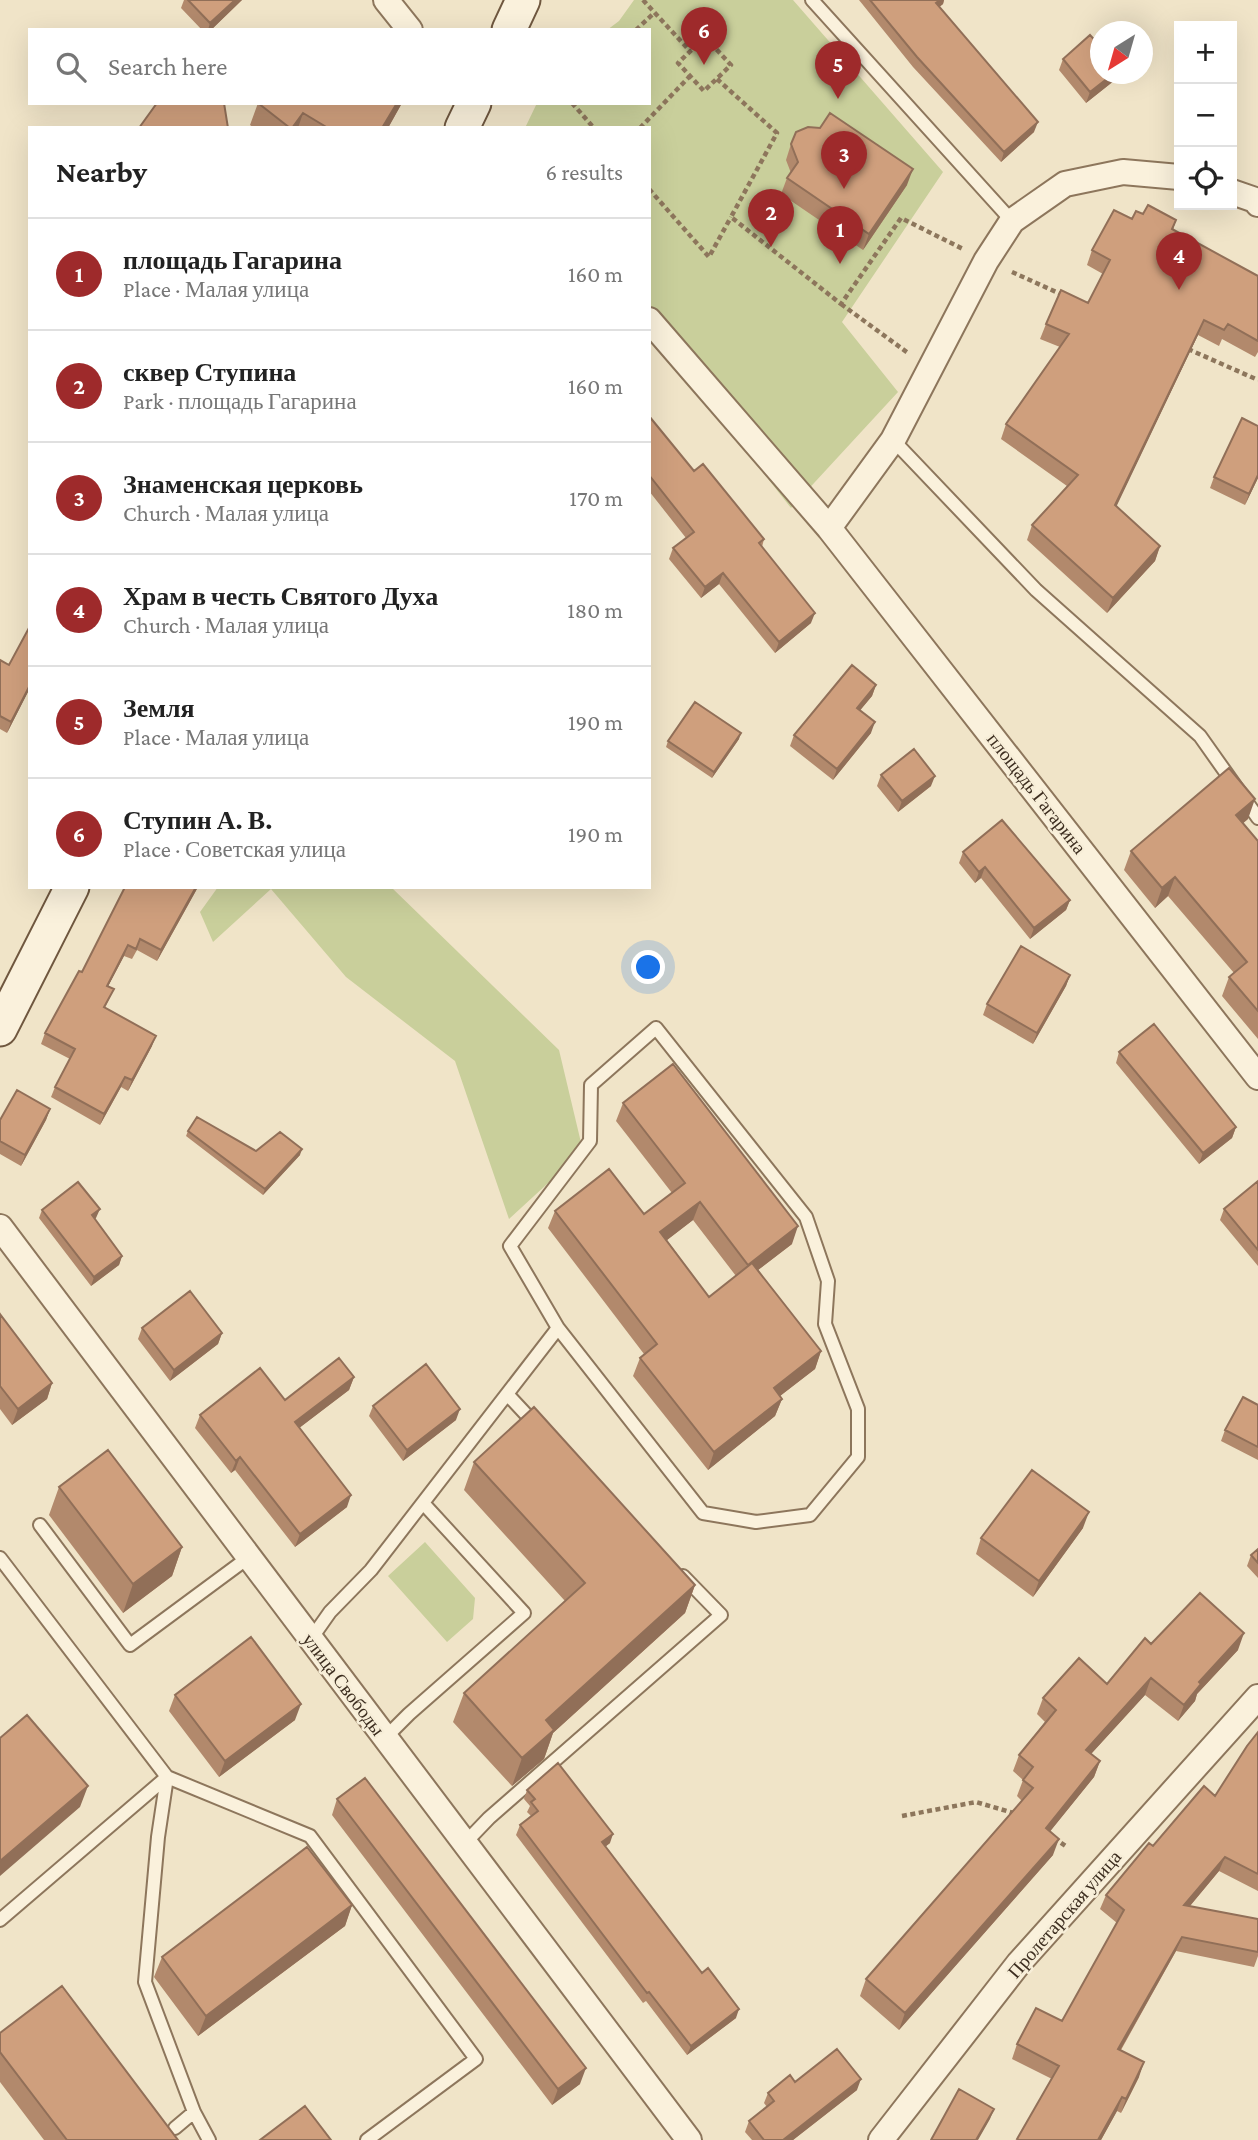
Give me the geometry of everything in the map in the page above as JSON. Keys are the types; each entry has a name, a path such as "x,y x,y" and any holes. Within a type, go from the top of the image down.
{"street":[{"path":"386,0 408,28"},
{"path":"510,28 523,0"},
{"path":"829,528 893,440 932,370 986,261 1012,221 1065,184 1123,172 1174,177"},
{"name":"площадь Гагарина","path":"651,322 829,528 1258,1077"},
{"path":"0,1029 71,889"},
{"name":"улица Свободы","path":"0,1227 689,2140"},
{"name":"Пролетарская улица","path":"881,2140 1019,1963 1258,1697"}],"lane":[{"path":"812,0 1012,221"},
{"path":"893,440 1036,590 1200,736 1258,818"},
{"path":"656,1028 806,1217 828,1281 825,1324 858,1409 858,1457 810,1515 756,1522 703,1513 558,1328 510,1246 590,1141 591,1085 656,1028"},
{"path":"311,1639 423,1503 558,1328"},
{"path":"508,1395 546,1435"},
{"path":"385,1738 408,1714 524,1613 423,1503"},
{"path":"40,1525 130,1645 249,1558"},
{"path":"0,1558 167,1777 310,1836 477,2059 367,2140"},
{"path":"465,1843 499,1809 721,1615 673,1565"},
{"path":"0,1920 167,1777"},
{"path":"167,1777 158,1837 145,1982 194,2112 209,2140"},
{"path":"175,2127 194,2112"}],"path":[{"path":"643,0 690,51"},
{"path":"638,28 654,13"},
{"path":"705,37 731,65 704,91 690,76 678,63 705,37"},
{"path":"642,126 690,76"},
{"path":"651,192 709,257 777,133 717,79"},
{"path":"574,105 592,126"},
{"path":"731,218 841,304 932,370"},
{"path":"841,304 901,218 986,261 1073,299"},
{"path":"1184,348 1258,380"},
{"path":"902,1816 976,1802 1015,1813 1026,1820"},
{"path":"1046,1834 1068,1847"}],"green space":[{"path":"634,0 793,0 943,172 842,322 898,392 791,508 651,331 651,126 526,126 536,105 651,105 651,28 610,28 619,21"},
{"path":"217,889 271,889 213,942 200,912"},
{"path":"271,889 393,889 559,1050 583,1151 509,1219 455,1061 346,977"},
{"path":"425,1542 475,1598 473,1619 447,1642 388,1576"}],"building":[{"path":"188,0 235,0 210,23"},
{"path":"870,0 940,0 936,3 1038,122 1004,152 917,57"},
{"path":"1090,35 1090,84 1100,84 1090,92 1063,59"},
{"path":"156,105 224,105 228,126 140,126"},
{"path":"261,105 396,105 383,126 325,126 303,113 293,126 287,126"},
{"path":"830,113 913,169 869,234 787,178 798,162 791,144 796,132 808,127 820,128"},
{"path":"1148,205 1176,220 1172,229 1258,276 1258,341 1228,324 1224,330 1204,320 1115,505 1160,546 1113,598 1032,525 1078,475 1006,424 1069,334 1046,324 1061,290 1088,303 1110,260 1092,250 1114,210 1132,219 1136,211 1143,214"},
{"path":"651,418 694,471 703,464 764,539 759,543 815,613 779,642 723,573 705,587 673,548 694,532 651,478"},
{"path":"1242,418 1258,426 1258,475 1249,494 1214,477"},
{"path":"28,630 28,689 11,722 0,716 0,660 9,665"},
{"path":"852,665 876,685 857,708 875,722 837,769 794,735"},
{"path":"695,702 741,733 714,772 668,741"},
{"path":"914,749 935,776 902,801 881,775"},
{"path":"1229,768 1255,799 1236,815 1258,841 1258,1011 1229,977 1247,962 1175,877 1162,888 1131,851"},
{"path":"1002,820 1070,900 1034,928 985,867 979,872 963,852"},
{"path":"124,889 195,889 161,950 140,939 136,949 128,945 107,986 114,989 104,1007 156,1036 132,1080 125,1077 104,1114 55,1087 75,1049 45,1033 79,971 82,972"},
{"path":"1021,946 1070,975 1037,1033 987,1004"},
{"path":"1154,1024 1236,1127 1203,1153 1119,1052"},
{"path":"673,1064 798,1226 748,1265 700,1202 660,1232 709,1297 752,1263 821,1351 774,1388 782,1399 714,1452 640,1358 657,1344 555,1211 609,1169 644,1214 685,1183 623,1103"},
{"path":"17,1090 50,1109 25,1155 0,1141 0,1120"},
{"path":"197,1117 256,1151 280,1132 302,1149 265,1189 188,1131"},
{"path":"1258,1181 1258,1250 1224,1209"},
{"path":"78,1182 100,1209 92,1215 122,1256 94,1277 42,1210"},
{"path":"190,1291 222,1333 174,1370 142,1328"},
{"path":"0,1314 52,1383 18,1409 0,1386"},
{"path":"339,1358 354,1377 295,1422 351,1495 300,1534 240,1457 236,1461 200,1415 260,1368 285,1400"},
{"path":"426,1364 460,1409 407,1450 373,1406"},
{"path":"1243,1397 1258,1405 1258,1447 1225,1430"},
{"path":"534,1407 695,1585 546,1720 554,1730 522,1758 464,1693 585,1583 474,1462"},
{"path":"108,1450 182,1547 133,1584 59,1487"},
{"path":"1032,1470 1089,1512 1039,1581 981,1538"},
{"path":"1258,1549 1258,1563 1251,1555"},
{"path":"1200,1593 1244,1633 1199,1682 1201,1684 1184,1705 1151,1678 1086,1750 1100,1761 1046,1828 1059,1839 905,2013 866,1979 1033,1788 1023,1780 1033,1767 1019,1755 1056,1710 1043,1698 1079,1658 1107,1684 1145,1638 1151,1644"},
{"path":"251,1637 301,1704 225,1761 175,1695"},
{"path":"27,1715 88,1786 0,1861 0,1738"},
{"path":"1258,1732 1258,1874 1225,1857 1184,1905 1258,1919 1258,1952 1182,1937 1118,2049 1144,2062 1126,2099 1122,2097 1098,2140 1017,2139 1059,2066 1017,2044 1036,2008 1062,2021 1124,1910 1106,1895 1149,1843 1153,1846 1204,1786 1215,1796"},
{"path":"558,1763 613,1834 602,1842 702,1973 708,1968 739,2009 691,2046 649,1992 647,1993 520,1825 538,1811 531,1802 535,1799 527,1790"},
{"path":"365,1778 586,2068 558,2089 337,1799"},
{"path":"307,1847 352,1905 206,2016 162,1957"},
{"path":"62,1986 178,2140 67,2140 0,2052 0,2033"},
{"path":"837,2049 861,2079 783,2140 764,2140 749,2121 774,2101 768,2093 790,2075 795,2082"},
{"path":"959,2089 994,2109 976,2140 931,2140"},
{"path":"305,2106 331,2140 260,2140"}],"place":[{"name":"Ступин А. В.","path":"704,65"},
{"name":"Земля","path":"838,99"},
{"name":"Знаменская церковь","path":"844,189"},
{"name":"сквер Ступина","path":"771,247"},
{"name":"площадь Гагарина","path":"840,264"},
{"name":"Храм в честь Святого Духа","path":"1179,290"}]}
